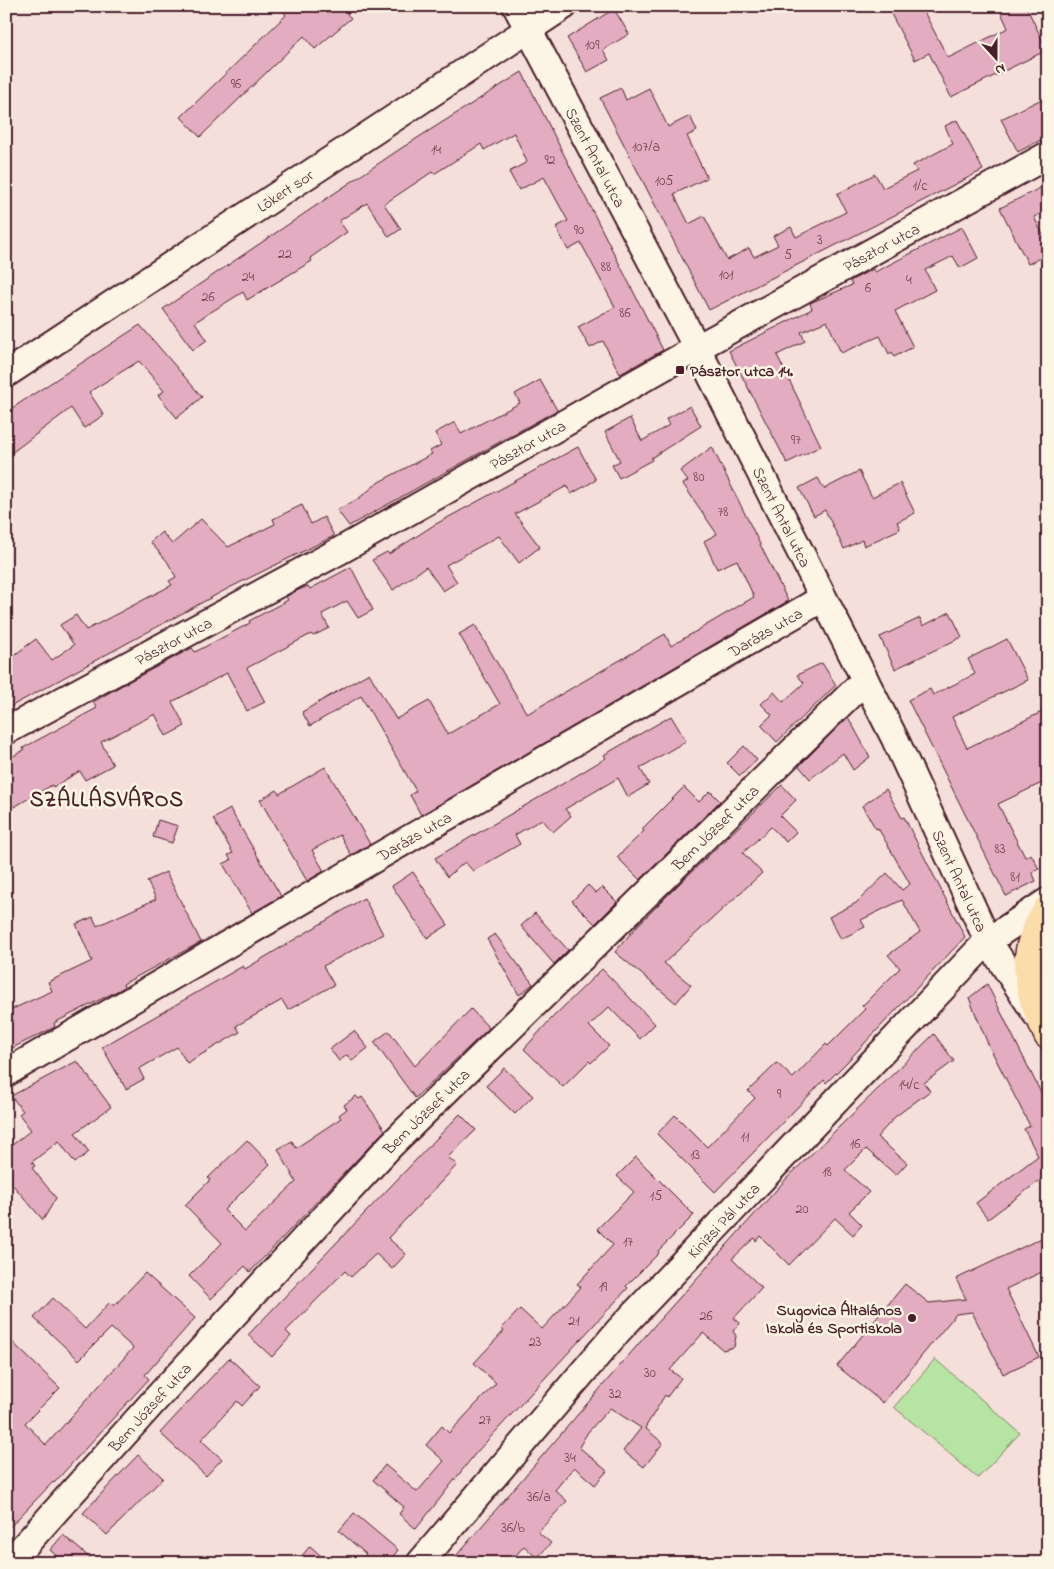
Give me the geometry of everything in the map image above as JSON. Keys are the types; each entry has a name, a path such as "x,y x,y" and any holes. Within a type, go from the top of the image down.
{"main road":[{"name":"Szent Antal utca","path":"1046,1031 1031,994 1027,968 1032,940 1048,909"}],"street":[{"name":"Szent Antal utca","path":"516,6 698,348 895,739 988,941 1046,1031"},
{"name":"Lőkert sor","path":"6,374 564,6"},
{"name":"Pásztor utca","path":"6,731 343,549 698,348 1048,155"},
{"name":"Darázs utca","path":"6,1073 823,598"},
{"name":"Bem József utca","path":"9,1563 154,1401 391,1145 865,680"},
{"name":"Kinizsi Pál utca","path":"420,1563 619,1330 988,941 1048,902"}],"green space":[{"path":"935,1359 1020,1433 978,1478 894,1407"}],"building":[{"path":"279,6 356,6 347,14 351,18 315,49 304,36 200,137 181,117 286,15"},
{"path":"903,6 921,6 948,58 1008,28 998,6 1026,6 1047,50 951,97 929,53 915,60 890,12"},
{"path":"614,9 629,34 603,50 609,60 587,72 567,38"},
{"path":"522,72 663,350 620,374 603,341 590,348 578,327 615,307 581,243 568,250 556,227 568,221 544,177 519,190 509,172 527,162 514,133 484,150 481,144 434,174 432,172 384,204 401,229 389,237 367,203 339,221 347,232 310,258 312,261 247,300 243,292 195,322 207,340 193,350 163,309 400,149"},
{"path":"621,88 626,100 649,88 668,127 690,116 697,131 687,136 707,178 674,194 689,224 704,216 727,260 749,248 754,257 778,245 773,236 791,227 796,237 846,212 837,194 875,174 883,188 917,171 913,165 953,144 945,126 957,120 983,170 709,310 600,98"},
{"path":"1048,96 1048,136 1018,152 1001,119"},
{"path":"1048,184 1048,210 1034,217 1048,245 1048,254 1028,264 1000,208"},
{"path":"962,227 978,258 960,268 953,256 925,270 935,290 895,311 913,347 894,357 892,352 889,354 880,336 841,353 827,321 801,332 805,341 777,355 821,446 787,463 729,351 812,309 810,303 852,285 850,281 873,269 875,272"},
{"path":"140,325 202,397 177,418 158,395 164,391 139,361 89,392 104,415 84,428 71,408 6,457 6,412"},
{"path":"540,380 557,410 349,526 337,510 358,499 379,482 432,454 430,451 441,445 435,433 455,422 461,434 520,403 515,394"},
{"path":"690,406 701,426 651,458 652,460 619,478 612,465 620,461 605,432 630,418 642,441 669,425 666,419"},
{"path":"578,447 596,480 571,494 567,486 515,514 540,547 519,563 499,536 446,565 457,582 443,591 426,567 393,590 372,560 387,552 389,554 434,525"},
{"path":"712,447 788,601 421,815 410,795 416,791 361,696 310,726 302,712 369,673 396,719 429,701 448,734 500,704 459,634 475,625 527,714 665,634 671,646 754,597 737,560 717,569 704,541 717,534 683,484 688,481 680,471"},
{"path":"859,471 872,497 900,483 915,513 897,522 900,529 864,546 862,540 844,549 825,510 814,516 799,488 818,478 824,489"},
{"path":"302,505 311,524 324,517 334,536 227,589 6,709 6,661 36,639 52,660 74,645 60,625 76,615 86,630 172,585 169,581 176,577 167,561 150,542 162,532 172,544 201,519 228,547 275,524 273,519"},
{"path":"351,567 373,610 358,618 347,601 322,614 329,628 313,636 311,634 247,668 265,702 247,711 227,673 172,702 185,726 166,736 155,714 101,742 113,765 85,780 80,771 14,807 6,793 6,760 24,750 23,748 97,708 93,702 126,683 192,648 195,652 250,623 249,621 288,600 286,597 292,593 308,586 310,589"},
{"path":"950,612 962,637 895,669 880,637 920,618 923,626"},
{"path":"1007,639 1028,680 952,717 967,748 1048,709 1048,780 998,804 1025,857 1031,854 1039,869 1032,872 1036,881 1006,896 908,700 930,689 933,695 975,674 968,659"},
{"path":"822,663 836,685 777,742 761,725 772,715 761,704 774,692 783,702 804,683 797,675"},
{"path":"671,716 686,741 640,768 649,784 628,797 618,778 565,809 571,816 553,832 542,819 515,835 520,844 473,871 465,862 447,877 435,858 606,758 604,755"},
{"path":"848,717 870,757 853,770 843,753 810,779 799,766"},
{"path":"744,746 757,760 740,776 727,763"},
{"path":"325,767 370,844 351,855 340,835 312,850 324,871 307,881 260,800 277,790 279,794"},
{"path":"782,785 796,800 780,816 796,832 786,842 771,827 743,853 762,873 664,963 691,985 676,1003 615,952 637,926 679,884"},
{"path":"684,787 699,802 710,791 720,801 640,880 617,857 644,831 642,829"},
{"path":"886,789 902,818 904,817 965,937 846,1063 826,1083 824,1080 715,1192 657,1134 675,1115 707,1147 755,1098 748,1091 777,1063 793,1078 826,1044 828,1046 865,1009 862,1006 900,968 888,955 920,932 902,900 861,920 865,927 841,939 829,917 856,903 887,873 902,890 910,884 878,828 876,829 862,806"},
{"path":"230,809 281,896 252,913 223,864 231,860 228,855 233,853 213,819"},
{"path":"158,820 178,826 172,843 153,837"},
{"path":"166,872 201,942 123,984 124,987 121,989 54,1023 55,1027 6,1051 6,1012 52,991 48,982 92,961 76,924 93,917 97,926 156,899 147,881"},
{"path":"413,872 448,925 427,938 392,886"},
{"path":"588,885 596,893 602,887 617,902 595,924 572,901"},
{"path":"364,898 383,934 323,966 334,985 288,1010 282,1000 236,1026 240,1032 187,1063 177,1047 139,1069 144,1079 126,1089 102,1047 243,966 245,969"},
{"path":"535,913 568,950 554,964 521,926"},
{"path":"495,934 533,984 519,995 487,939"},
{"path":"602,969 655,1024 640,1039 609,1007 589,1026 609,1046 591,1063 589,1061 563,1087 524,1049 550,1020"},
{"path":"987,984 1048,1107 1048,1176 988,1219 976,1203 1038,1156 1024,1129 1030,1126 988,1044 969,998"},
{"path":"471,1009 489,1028 415,1098 374,1042 389,1031 415,1066"},
{"path":"354,1031 368,1048 352,1061 347,1055 339,1061 330,1049"},
{"path":"934,1034 954,1061 924,1083 930,1091 896,1116 877,1137 907,1163 896,1175 866,1149 845,1170 869,1192 849,1212 862,1225 853,1235 835,1218 789,1265 760,1236 756,1241 754,1238 732,1259 762,1288 734,1318 740,1323 733,1331 736,1336 734,1347 723,1350 703,1333 670,1370 681,1378 667,1397 665,1395 645,1428 663,1443 644,1467 623,1451 641,1428 610,1408 588,1432 579,1447 607,1471 595,1485 574,1467 555,1490 567,1501 538,1532 551,1543 537,1558 524,1546 509,1563 450,1563 654,1326 788,1177"},
{"path":"77,1061 111,1107 75,1133 89,1152 75,1163 59,1141 32,1162 35,1166 32,1168 56,1198 43,1220 6,1177 6,1150 31,1130 19,1114 23,1111 11,1096"},
{"path":"504,1068 533,1096 515,1114 486,1086"},
{"path":"356,1096 359,1099 362,1097 385,1130 250,1272 245,1266 211,1299 189,1276 222,1243 185,1205 210,1180 208,1178 247,1140 270,1164 224,1210 245,1231 296,1182 278,1149 292,1141 296,1148 341,1118 339,1115 347,1109 344,1105"},
{"path":"460,1114 476,1130 448,1157 457,1165 388,1238 406,1254 392,1269 376,1254 351,1277 345,1271 286,1331 291,1336 272,1357 248,1335"},
{"path":"636,1157 694,1215 658,1251 659,1253 626,1286 628,1288 475,1454 416,1529 399,1514 404,1507 373,1480 385,1465 417,1492 444,1461 426,1445 442,1426 449,1433 496,1383 474,1363 504,1331 501,1329 520,1309 542,1329 581,1287 577,1284 613,1245 597,1229 634,1192 617,1176"},
{"name":"Sugovica Általános Iskola és Sportiskola","path":"1048,1235 1048,1269 1006,1289 1039,1357 1003,1374 972,1312 956,1314 883,1403 837,1366 905,1284 929,1303 966,1299 956,1279"},
{"path":"145,1273 195,1318 145,1375 149,1379 54,1483 6,1531 6,1336 60,1388 25,1423 46,1445 133,1348 111,1328 79,1360 34,1318 53,1298 85,1329 110,1302 114,1306"},
{"path":"229,1358 260,1386 242,1406 237,1401 201,1440 222,1459 206,1476 160,1433"},
{"path":"138,1455 163,1478 107,1535 83,1513"},
{"path":"354,1513 398,1550 388,1563 358,1563 366,1554 339,1531"},
{"path":"63,1535 96,1563 64,1563 50,1550"},
{"path":"310,1546 329,1563 296,1563"}],"place":[{"name":"Pásztor utca 14.","path":"680,370"},
{"name":"Sugovica Általános Iskola és Sportiskola","path":"912,1318"}],"district":[{"name":"SZÁLLÁSVÁROS","path":"107,799"}]}
